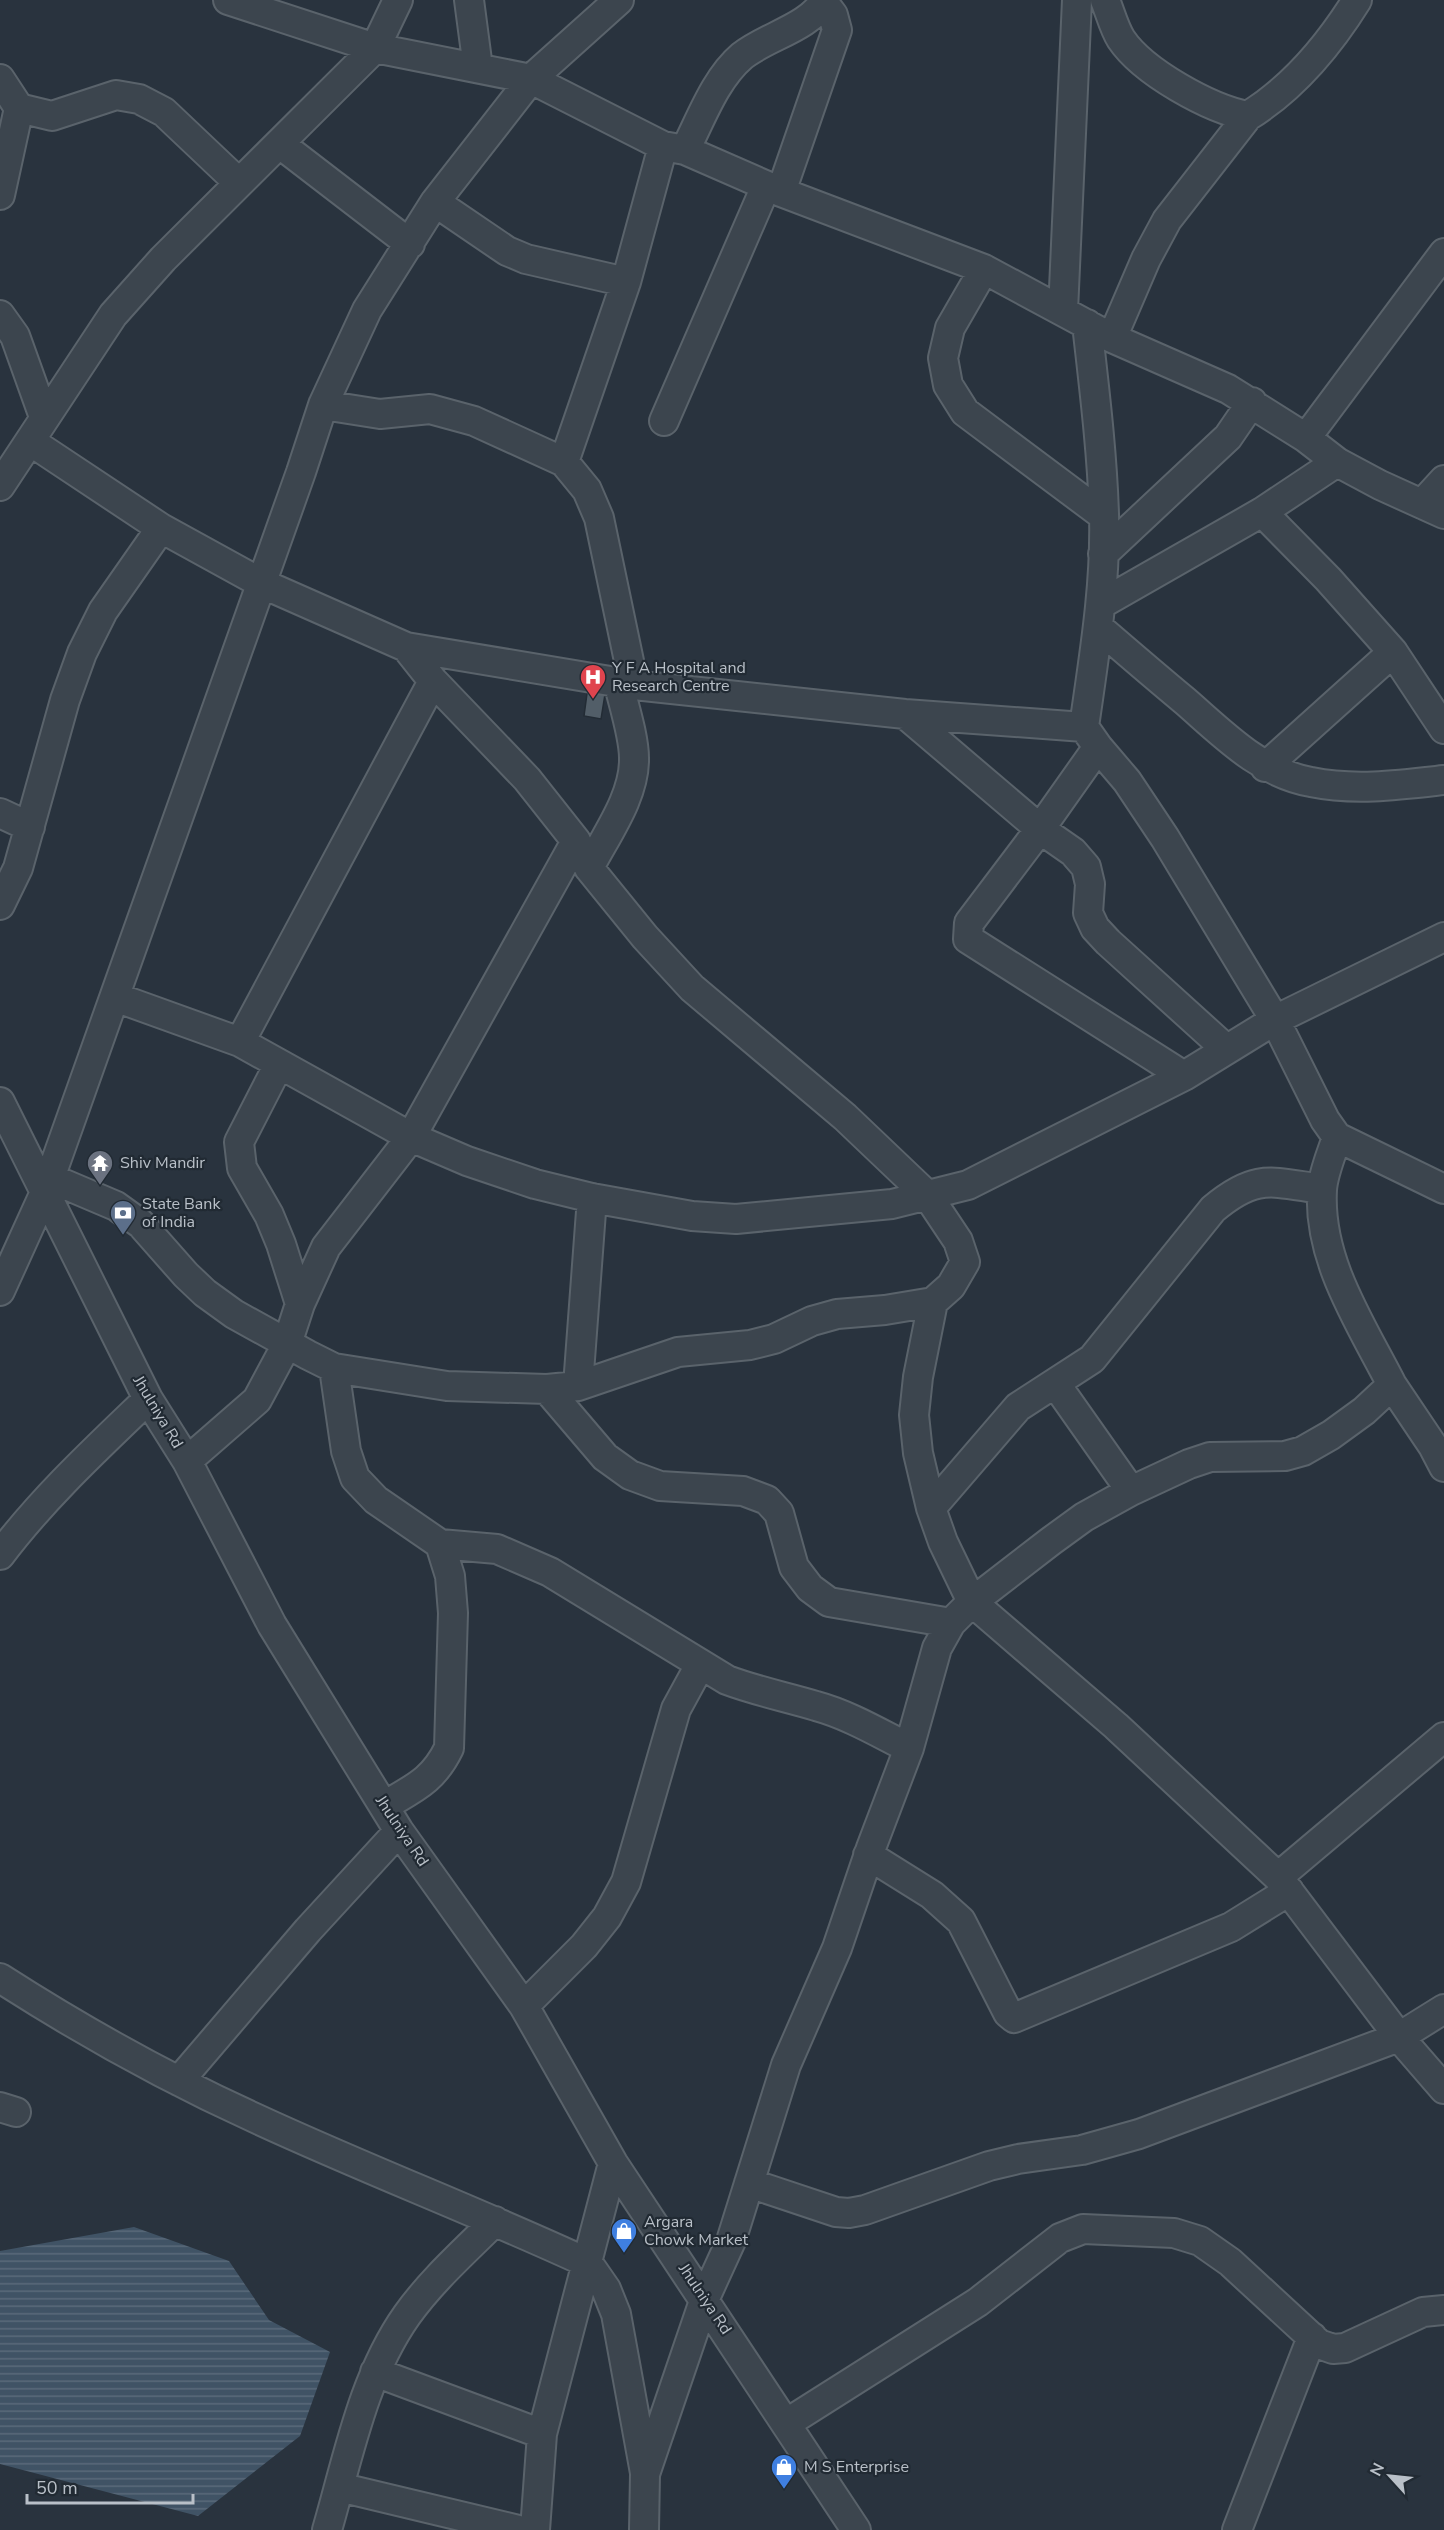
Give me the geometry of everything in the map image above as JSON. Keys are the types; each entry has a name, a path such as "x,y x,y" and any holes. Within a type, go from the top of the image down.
{"street":[{"path":"228,0 299,11 375,48 531,79 674,148 773,189 984,269 1112,338 1228,389 1306,438 1337,462 1433,509 1444,480"},
{"path":"0,486 113,315 239,183 375,48 398,0"},
{"path":"469,0 478,68"},
{"path":"2,1281 48,1185 323,405 367,310 435,202 531,79 619,0"},
{"path":"1089,0 1077,14 1075,317 1100,442 1104,516 1100,616 1091,737 1040,829 969,923 968,939 1184,1076"},
{"path":"1105,0 1121,39 1146,64 1202,101 1228,112 1248,116"},
{"path":"1112,338 1146,259 1167,220 1248,116 1269,103 1287,87 1317,54 1357,0"},
{"path":"564,462 674,148 741,57 814,14 824,2 833,15 837,30 773,189 664,421"},
{"path":"0,79 19,108 52,116 116,95 139,99 164,111 239,183"},
{"path":"0,195 19,108"},
{"path":"280,144 410,244"},
{"path":"435,202 507,251 526,259 626,282"},
{"path":"1306,438 1444,253"},
{"path":"984,269 950,328 943,358 948,385 965,412 1104,516"},
{"path":"0,315 15,336 37,429 160,528 261,583 406,647 626,683 1091,737 1128,781 1165,838 1275,1020 1325,1120 1337,1137 1444,1189"},
{"path":"1103,554 1228,437 1252,402"},
{"path":"323,405 380,414 430,409 474,421 564,462 587,490 599,518 626,683 634,757 631,781 618,813 589,868"},
{"path":"1100,616 1337,462"},
{"path":"1262,512 1328,579 1393,652 1444,729"},
{"path":"0,905 18,868 66,700 82,653 103,611 160,528"},
{"path":"1100,616 1235,744 1265,766 1310,782 1351,786 1391,786 1444,780"},
{"path":"48,1185 116,1206 141,1224 205,1293 234,1314 334,1368 447,1386 547,1389 578,1386 678,1352 750,1345 774,1339 812,1321 837,1314 885,1310 933,1302 951,1286 965,1262 958,1241 928,1196 844,1117 692,988 619,907 589,868 576,842 527,779 433,681 406,647"},
{"path":"1265,766 1393,652"},
{"path":"240,1042 433,681"},
{"path":"905,714 1040,829 1074,852 1086,867 1090,884 1088,913 1095,928 1225,1048"},
{"path":"0,813 30,827"},
{"path":"188,1461 257,1400 287,1344 300,1304 326,1247 411,1137 576,842"},
{"path":"115,997 240,1042 411,1137 467,1161 524,1181 592,1198 692,1216 736,1219 892,1204 968,1185 1184,1076 1225,1048 1275,1020 1444,937"},
{"path":"279,1064 238,1142 242,1168 269,1215 300,1304"},
{"name":"Jhulniya Rd","path":"0,1102 48,1185 148,1399 188,1461 272,1625 399,1831 524,2006 613,2163 705,2298 856,2530"},
{"path":"1337,1137 1322,1189 1324,1229 1330,1258 1392,1385 1444,1467"},
{"path":"931,1508 1018,1407 1092,1359 1214,1209 1234,1192 1264,1181 1322,1189"},
{"path":"578,1386 592,1198"},
{"path":"933,1302 918,1377 914,1415 918,1453 942,1542 972,1602 1116,1726 1284,1884 1399,2037 1444,2089"},
{"path":"334,1368 346,1451 355,1478 376,1500 440,1544 497,1549 522,1558 550,1572 727,1680 758,1692 816,1706 848,1718 909,1748"},
{"path":"1055,1383 1131,1491"},
{"path":"645,2474 705,2298 731,2241 786,2065 837,1948 868,1855 909,1748 937,1648 951,1623 972,1602 1084,1517 1131,1491 1189,1464 1210,1457 1285,1456 1303,1451 1340,1429 1392,1385"},
{"path":"547,1389 605,1457 630,1475 660,1486 743,1491 767,1500 779,1513 794,1567 810,1588 830,1602 951,1623"},
{"path":"0,1555 24,1523 61,1482 148,1399"},
{"path":"384,1806 427,1779 440,1766 449,1748 453,1613 450,1576 440,1544"},
{"path":"524,2006 584,1946 607,1917 626,1882 676,1709 700,1665"},
{"path":"868,1855 932,1895 961,1921 1008,2013 1014,2018 1231,1927 1284,1884 1444,1737"},
{"path":"179,2081 308,1930 399,1831"},
{"path":"0,1978 43,2006 179,2081 255,2118 588,2263 606,2289 616,2314 645,2474 644,2530"},
{"path":"749,2183 836,2212 849,2213 865,2210 989,2166 1018,2159 1082,2150 1139,2134 1399,2037 1444,2009"},
{"path":"535,2530 542,2434 613,2163"},
{"path":"327,2530 375,2372 406,2316 433,2283 495,2221"},
{"path":"787,2423 978,2302 1060,2238 1083,2229 1166,2232 1189,2236 1200,2241 1230,2262 1326,2347 1345,2348 1423,2312 1444,2310"},
{"path":"1237,2530 1312,2337"},
{"path":"375,2372 542,2434"},
{"path":"339,2487 519,2530"}],"water":[{"path":"134,2227 229,2261 269,2320 330,2352 300,2436 198,2516 0,2464 0,2251"}],"building":[{"path":"588,686 606,688 601,719 584,716"}],"place":[{"name":"Y F A Hospital and Research Centre","path":"593,700"},
{"name":"Shiv Mandir","path":"100,1186"},
{"name":"State Bank of India","path":"123,1236"},
{"name":"Argara Chowk Market","path":"624,2254"},
{"name":"M S Enterprise","path":"784,2490"}]}
